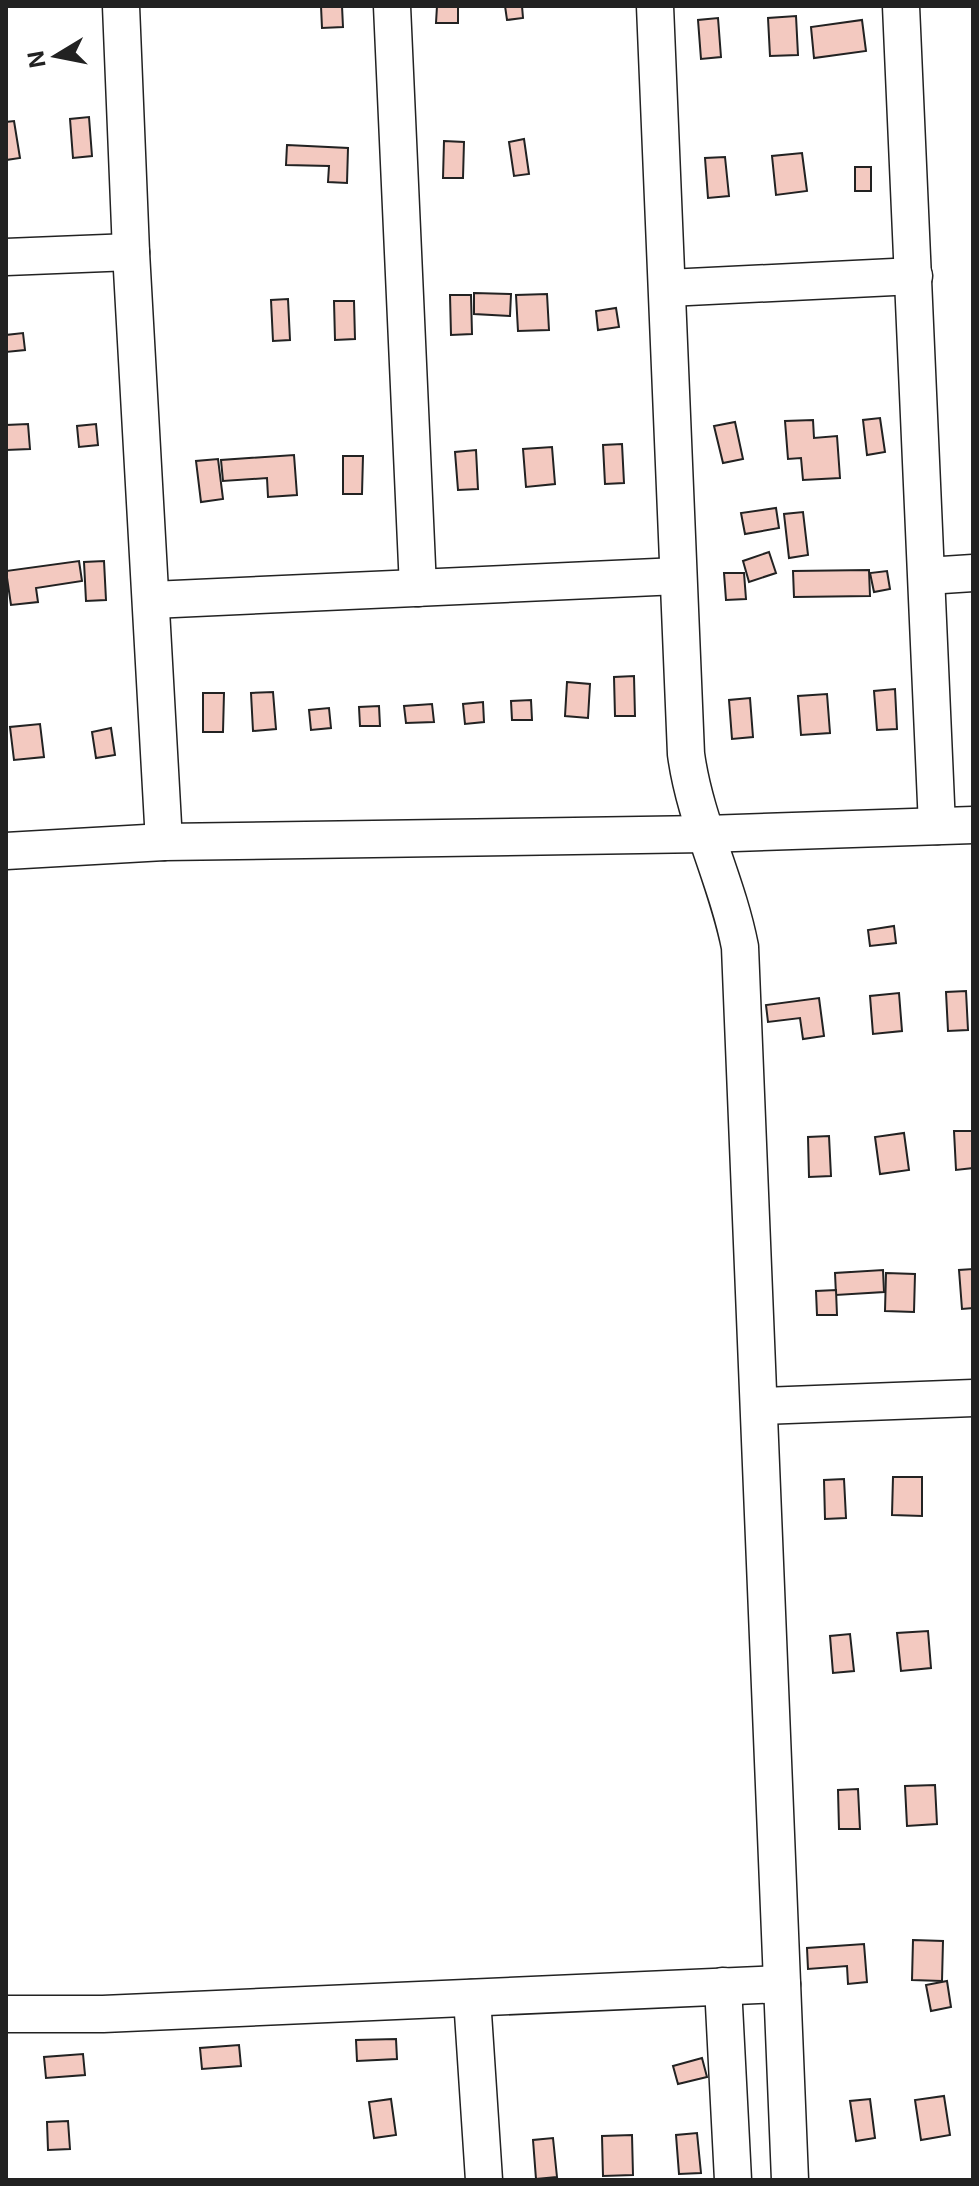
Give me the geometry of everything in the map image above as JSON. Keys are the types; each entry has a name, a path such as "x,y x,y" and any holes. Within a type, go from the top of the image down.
{"street":[{"path":"121,6 131,252 164,842"},
{"path":"392,6 418,588"},
{"path":"655,6 686,754 691,795 731,902 740,947 790,2180"},
{"path":"901,6 937,826"},
{"path":"6,257 131,252"},
{"path":"668,288 914,276"},
{"path":"927,576 973,573"},
{"path":"152,600 678,576"},
{"path":"6,851 164,842 706,834 973,825"},
{"path":"761,1406 973,1398"},
{"path":"6,2014 103,2014 782,1984"},
{"path":"723,1986 733,2180"},
{"path":"472,1998 484,2180"}],"building":[{"path":"321,6 342,6 343,27 322,28"},
{"path":"437,6 458,6 458,23 436,23"},
{"path":"505,6 522,6 523,18 507,20"},
{"path":"796,16 798,55 770,56 768,18"},
{"path":"718,18 721,57 701,59 698,20"},
{"path":"862,20 866,51 814,58 811,27"},
{"path":"89,117 92,156 73,158 70,119"},
{"path":"14,121 20,158 6,160 6,122"},
{"path":"524,139 529,174 514,176 509,142"},
{"path":"444,141 464,142 463,178 443,178"},
{"path":"287,145 348,148 347,183 328,182 329,166 286,165"},
{"path":"802,153 807,191 776,195 772,156"},
{"path":"725,157 729,196 708,198 705,158"},
{"path":"855,167 871,167 871,191 855,191"},
{"path":"474,293 511,294 510,316 474,314"},
{"path":"547,294 549,330 518,331 516,295"},
{"path":"450,295 471,295 472,334 451,335"},
{"path":"288,299 290,340 273,341 271,300"},
{"path":"334,301 354,301 355,339 335,340"},
{"path":"616,308 619,327 598,330 596,311"},
{"path":"23,333 25,350 6,352 6,335"},
{"path":"880,418 885,452 867,455 863,420"},
{"path":"813,420 814,438 837,436 840,478 803,480 801,458 788,459 785,421"},
{"path":"735,422 743,459 723,463 714,426"},
{"path":"28,424 30,449 6,450 6,425"},
{"path":"96,424 98,445 79,447 77,426"},
{"path":"622,444 624,483 605,484 603,445"},
{"path":"552,447 555,484 526,487 523,449"},
{"path":"476,450 478,489 458,490 455,452"},
{"path":"294,455 297,495 268,497 267,478 223,481 221,460"},
{"path":"343,456 363,456 362,494 343,494"},
{"path":"218,459 223,499 201,502 196,461"},
{"path":"776,508 779,528 745,534 741,513"},
{"path":"803,512 808,555 789,558 784,514"},
{"path":"769,552 776,573 749,582 743,561"},
{"path":"79,561 82,581 36,588 38,602 11,605 6,571"},
{"path":"104,561 106,600 86,601 84,562"},
{"path":"869,570 870,596 794,597 793,571"},
{"path":"887,571 890,589 874,592 870,573"},
{"path":"724,573 744,573 746,599 726,600"},
{"path":"634,676 635,716 615,716 614,677"},
{"path":"567,682 590,684 588,718 565,716"},
{"path":"895,689 897,729 877,730 874,691"},
{"path":"273,692 276,729 253,731 251,693"},
{"path":"203,693 224,693 223,732 203,732"},
{"path":"827,694 830,733 801,735 798,696"},
{"path":"750,698 753,737 732,739 729,700"},
{"path":"531,700 532,720 512,720 511,701"},
{"path":"483,702 484,722 465,724 463,704"},
{"path":"432,704 434,722 406,723 404,706"},
{"path":"379,706 380,726 360,726 359,707"},
{"path":"329,708 331,728 311,730 309,710"},
{"path":"40,724 44,757 14,760 10,727"},
{"path":"111,728 115,755 96,758 92,732"},
{"path":"894,926 896,943 870,946 868,930"},
{"path":"966,991 968,1030 948,1031 946,992"},
{"path":"899,993 902,1031 873,1034 870,996"},
{"path":"819,998 824,1036 803,1039 800,1018 768,1022 766,1005"},
{"path":"954,1131 973,1131 973,1168 956,1170"},
{"path":"904,1133 909,1170 880,1174 875,1137"},
{"path":"829,1136 831,1176 809,1177 808,1137"},
{"path":"973,1269 973,1308 962,1309 959,1270"},
{"path":"883,1270 884,1292 836,1295 835,1273"},
{"path":"886,1273 915,1274 914,1312 885,1311"},
{"path":"836,1290 837,1315 817,1315 816,1291"},
{"path":"893,1477 922,1477 922,1516 892,1515"},
{"path":"844,1479 846,1518 825,1519 824,1480"},
{"path":"928,1631 931,1668 901,1671 897,1633"},
{"path":"850,1634 854,1671 833,1673 830,1636"},
{"path":"935,1785 937,1824 907,1826 905,1786"},
{"path":"858,1789 860,1829 839,1829 838,1790"},
{"path":"913,1940 943,1941 942,1981 912,1980"},
{"path":"864,1944 867,1982 848,1984 847,1966 808,1969 807,1948"},
{"path":"947,1981 951,2007 931,2011 926,1985"},
{"path":"396,2039 397,2059 357,2061 356,2040"},
{"path":"239,2045 241,2066 202,2069 200,2048"},
{"path":"83,2054 85,2075 46,2078 44,2057"},
{"path":"702,2058 707,2077 678,2084 673,2066"},
{"path":"944,2096 950,2135 921,2140 915,2100"},
{"path":"391,2099 396,2135 374,2138 369,2102"},
{"path":"870,2099 875,2138 856,2141 850,2101"},
{"path":"68,2121 70,2149 48,2150 47,2122"},
{"path":"697,2133 701,2173 679,2174 676,2135"},
{"path":"632,2135 633,2175 603,2176 602,2136"},
{"path":"553,2138 557,2177 536,2179 533,2140"}]}
